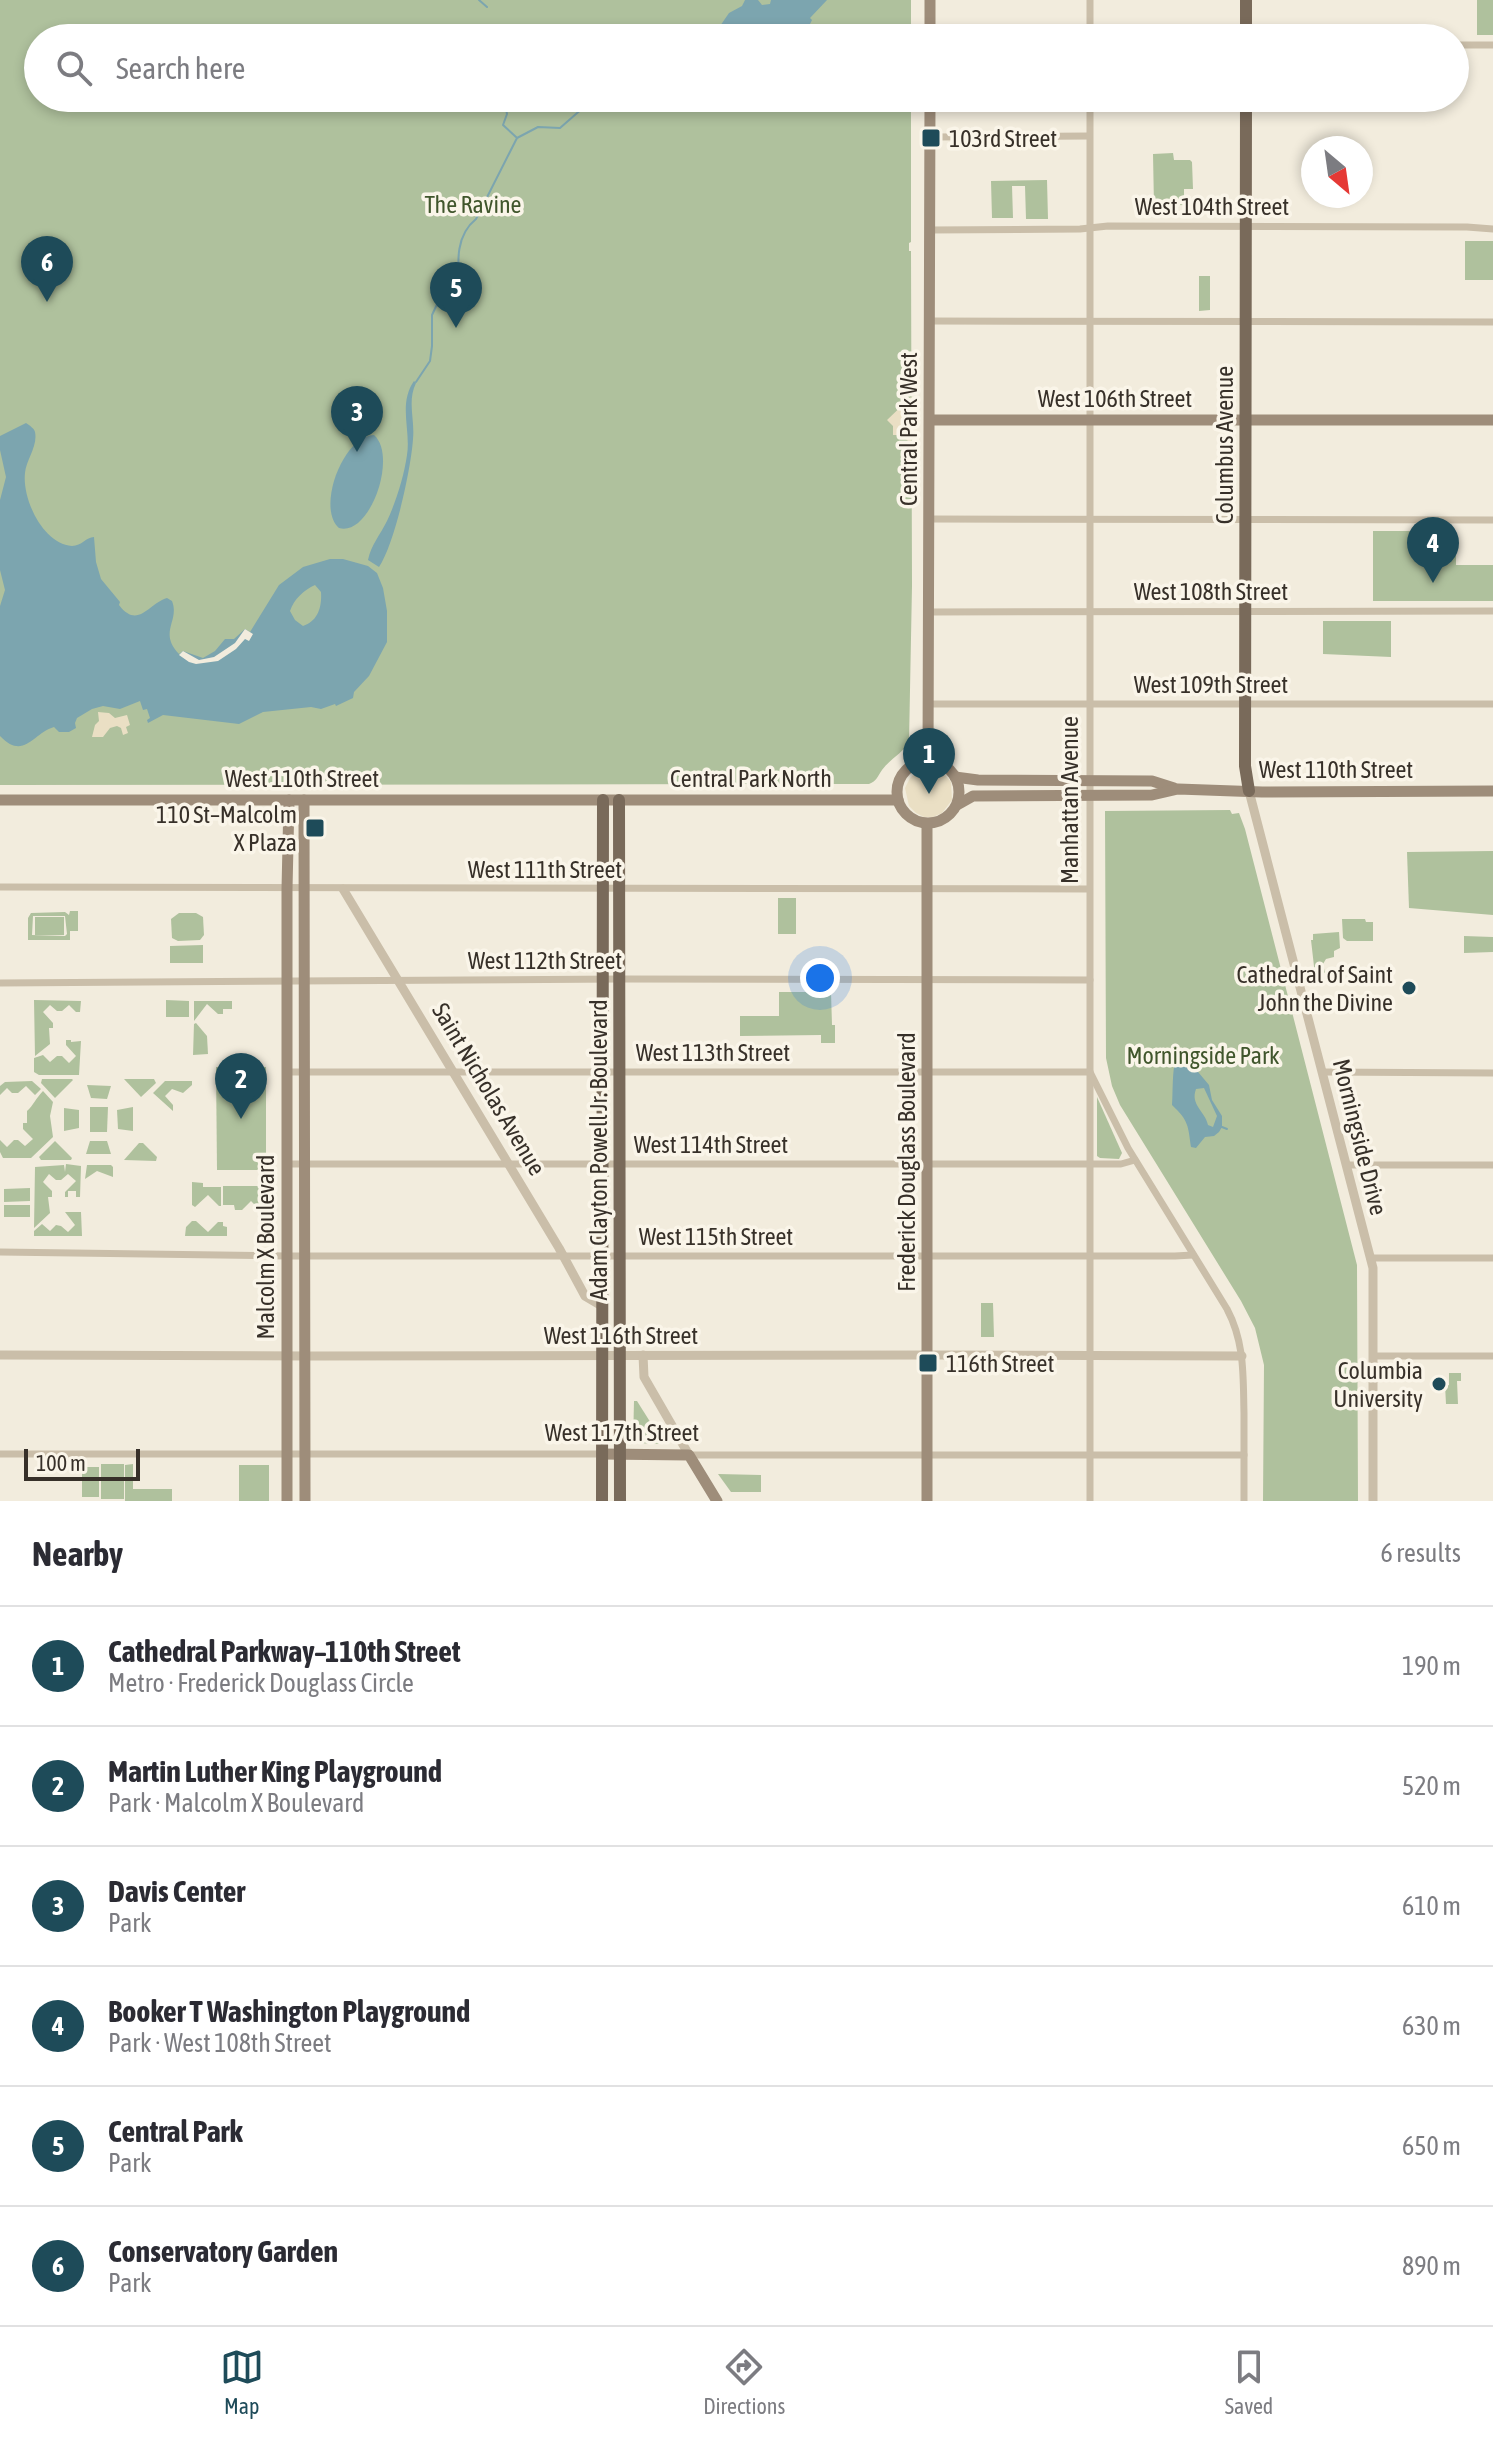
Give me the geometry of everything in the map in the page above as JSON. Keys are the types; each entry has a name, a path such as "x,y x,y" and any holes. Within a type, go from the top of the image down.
{"main road":[{"path":"930,0 930,24"},
{"path":"1246,0 1246,24"},
{"name":"Central Park West","path":"928,761 930,112"},
{"name":"Columbus Avenue","path":"1246,112 1245,704 1249,791"},
{"name":"West 106th Street","path":"930,420 1493,420"},
{"path":"928,761 944,765 955,777 960,793 957,805 943,820 927,824 917,822 908,816 898,800 898,785 904,773 914,764 928,761"},
{"name":"West 110th Street","path":"955,777 966,780 1152,781 1178,789"},
{"name":"West 110th Street","path":"957,805 973,796 1152,795 1178,789 1493,791"},
{"name":"West 110th Street","path":"0,800 603,800"},
{"name":"Malcolm X Boulevard","path":"287,1501 289,800"},
{"name":"Malcolm X Boulevard","path":"304,800 305,1501"},
{"name":"Central Park North","path":"603,800 898,800"},
{"name":"Adam Clayton Powell Jr. Boulevard","path":"602,1501 603,800"},
{"name":"Adam Clayton Powell Jr. Boulevard","path":"619,800 620,1501"},
{"name":"Frederick Douglass Boulevard","path":"927,824 927,1501"},
{"name":"West 117th Street","path":"602,1454 689,1455"},
{"path":"689,1455 717,1501"}],"street":[{"path":"1090,0 1090,24"},
{"path":"1469,45 1493,45"},
{"name":"Manhattan Avenue","path":"1090,112 1090,1501"},
{"path":"930,137 1089,136"},
{"name":"West 104th Street","path":"930,230 1246,226 1493,229"},
{"path":"930,321 1493,322"},
{"path":"930,519 1493,520"},
{"name":"West 108th Street","path":"930,612 1493,611"},
{"name":"West 109th Street","path":"930,704 1493,704"},
{"name":"Morningside Drive","path":"1249,791 1373,1275 1373,1501"},
{"name":"West 111th Street","path":"0,887 1089,889"},
{"name":"Saint Nicholas Avenue","path":"343,889 585,1296 602,1306"},
{"name":"West 112th Street","path":"0,983 1090,980"},
{"name":"West 113th Street","path":"289,1072 1090,1072"},
{"path":"1090,1072 1135,1160 1231,1317 1241,1342 1244,1501"},
{"path":"1323,1072 1493,1073"},
{"name":"West 114th Street","path":"287,1164 1121,1164 1135,1160"},
{"path":"1347,1165 1493,1165"},
{"name":"West 115th Street","path":"0,1252 287,1256 1193,1255"},
{"path":"1370,1258 1493,1258"},
{"name":"West 116th Street","path":"0,1355 1242,1356"},
{"path":"643,1355 644,1377 689,1455"},
{"path":"1373,1356 1493,1356"},
{"name":"West 117th Street","path":"0,1454 602,1454"},
{"name":"West 117th Street","path":"689,1455 1244,1455"}],"green space":[{"name":"The Ravine","path":"0,0 911,0 911,24 24,24 24,112 911,112 912,586 909,742 875,780 869,784 0,785"},
{"path":"1477,0 1493,0 1493,35 1477,35"},
{"path":"1173,153 1174,160 1192,162 1193,189 1184,189 1184,205 1154,206 1153,154"},
{"path":"1047,180 1048,219 1026,219 1025,186 1012,186 1013,218 992,218 991,181"},
{"path":"1465,241 1493,241 1493,280 1465,280"},
{"path":"1199,276 1210,276 1210,310 1199,311"},
{"path":"1373,531 1456,531 1456,565 1493,565 1493,601 1373,601"},
{"path":"1323,621 1391,621 1391,657 1323,654"},
{"name":"Morningside Park","path":"1230,810 1232,814 1239,813 1245,829 1357,1265 1358,1501 1263,1501 1264,1365 1255,1328 1120,1105 1106,1058 1105,811"},
{"path":"1493,851 1493,915 1409,908 1407,852"},
{"path":"778,898 796,898 796,934 778,934"},
{"path":"70,911 78,911 78,931 70,931 70,940 28,940 28,918 31,913 65,912 69,915","holes":["33,916 65,916 67,934 32,935"]},
{"path":"179,913 196,913 203,917 204,935 200,940 178,941 172,938 171,919"},
{"path":"35,917 64,917 64,935 35,935"},
{"path":"1342,919 1373,922 1373,941 1347,941 1343,938"},
{"path":"1339,932 1340,948 1334,951 1334,957 1326,959 1323,964 1325,973 1315,975 1313,934"},
{"path":"1464,936 1493,937 1493,952 1464,953"},
{"path":"203,945 203,963 170,963 170,946"},
{"path":"779,992 831,992 835,1043 821,1043 821,1035 740,1036 740,1016 779,1016"},
{"path":"34,1000 81,1001 80,1012 69,1005 57,1011 50,1005 43,1012 53,1023 53,1028 49,1028 50,1044 35,1056"},
{"path":"166,1000 189,1001 189,1017 166,1017"},
{"path":"194,1001 232,1001 232,1009 223,1009 223,1014 218,1014 207,1004 194,1021"},
{"path":"196,1023 207,1036 208,1054 193,1055"},
{"path":"66,1040 81,1041 79,1075 39,1075 34,1072 34,1058 43,1055 50,1062 62,1056 69,1063 76,1056 66,1045"},
{"path":"216,1067 266,1067 266,1170 217,1170"},
{"path":"42,1079 73,1080 55,1098 41,1083"},
{"path":"124,1079 154,1079 156,1083 141,1097"},
{"path":"32,1081 41,1089 35,1095 26,1086 18,1093 12,1093 7,1088 0,1095 0,1086 5,1082"},
{"path":"165,1081 192,1081 183,1093 172,1089 165,1096 173,1105 173,1111 153,1093"},
{"path":"87,1085 111,1086 107,1099 91,1098"},
{"path":"43,1091 53,1102 50,1116 53,1137 31,1158 3,1158 0,1140 7,1147 14,1140 25,1146 33,1139 23,1129 23,1123 27,1123 27,1111"},
{"path":"1097,1097 1122,1153 1119,1159 1097,1156"},
{"path":"90,1107 108,1107 107,1132 90,1132"},
{"path":"133,1107 133,1131 118,1129 117,1110"},
{"path":"64,1108 79,1110 79,1128 64,1131"},
{"path":"55,1141 71,1160 41,1160 39,1157"},
{"path":"90,1141 107,1141 111,1154 86,1154"},
{"path":"139,1143 143,1143 157,1157 156,1161 124,1160"},
{"path":"66,1164 81,1166 80,1197 76,1197 76,1191 68,1191 68,1197 65,1197 65,1192 76,1181 68,1174 56,1180 49,1174 43,1182 52,1191 52,1197 48,1197 50,1213 34,1228 35,1167 64,1165 65,1172"},
{"path":"87,1165 111,1165 113,1177 97,1171 85,1179"},
{"path":"192,1182 203,1183 203,1187 221,1187 221,1206 208,1195 195,1207 192,1205"},
{"path":"223,1186 268,1186 269,1211 254,1211 257,1207 251,1201 242,1210 235,1210 234,1205 223,1205"},
{"path":"30,1188 30,1201 4,1202 4,1189"},
{"path":"4,1205 30,1205 30,1217 4,1217"},
{"path":"65,1212 81,1212 82,1236 34,1236 34,1231 42,1224 50,1231 56,1225 68,1232 75,1225"},
{"path":"192,1221 208,1232 218,1222 223,1222 223,1226 227,1227 227,1236 185,1236 186,1227"},
{"path":"981,1303 993,1303 994,1337 981,1337"},
{"path":"1449,1373 1461,1373 1461,1381 1457,1381 1458,1404 1446,1404 1445,1385 1449,1385"},
{"path":"634,1401 637,1401 664,1444 633,1443"},
{"path":"101,1464 124,1464 124,1499 101,1499"},
{"path":"133,1464 133,1489 172,1489 172,1501 125,1501 125,1465"},
{"path":"239,1465 269,1465 269,1501 239,1501"},
{"path":"82,1467 99,1467 99,1497 82,1497"},
{"path":"718,1474 761,1475 761,1492 731,1492"}],"shaded area":[{"path":"911,397 911,444 902,435 893,435 893,426 887,420"},
{"path":"98,712 109,713 115,718 127,715 130,725 126,727 128,733 123,735 117,726 110,728 103,737 92,737 99,721"},
{"path":"935,769 951,782 952,800 942,813 924,817 909,806 905,788 916,773"}],"water":[{"path":"745,0 758,0 762,5 770,4 771,0 827,0 810,18 810,24 721,24 729,13 742,6"},
{"path":"414,381 409,468 396,524 379,567 368,560 402,480 408,446 407,399"},
{"path":"26,423 34,429 35,442 26,468 25,484 36,518 52,537 62,543 75,546 94,537 101,579 126,612 138,615 167,598 172,601 174,615 170,639 179,654 183,651 203,658 215,651 225,639 234,639 245,629 250,632 279,585 303,567 330,559 368,566 377,573 387,611 387,642 369,676 354,692 353,698 321,709 311,707 263,712 239,724 163,715 148,723 147,709 143,710 140,701 120,709 103,706 92,709 77,718 76,728 69,732 59,732 54,727 22,746 8,743 0,736 0,606 5,590 0,570 0,500 6,477 0,436","holes":["315,585 321,592 318,613 303,626 295,620 290,611 292,607 307,589"]},
{"path":"374,435 381,445 383,460 377,493 361,520 350,527 339,528 330,505 336,474 352,447 363,438"},
{"path":"1182,1059 1188,1060 1209,1085 1212,1100 1222,1116 1219,1132 1205,1137 1196,1148 1191,1147 1187,1124 1172,1105 1175,1064","holes":["1204,1088 1217,1116 1213,1127 1208,1125 1196,1104 1196,1089"]}],"pier":[{"path":"245,629 253,634 249,641 245,639 218,661 196,664 179,655 183,651 199,660 214,657 235,643"}],"waterway":[{"path":"479,0 487,7"},
{"path":"507,112 503,125 516,137"},
{"path":"416,382 430,361 432,315 439,300 460,285 458,258 461,241 469,225 476,219 517,138 538,127 560,128 578,112"},
{"path":"1222,1127 1227,1129"}],"place":[{"name":"103rd Street","path":"931,138"},
{"name":"Conservatory Garden","path":"47,302"},
{"name":"Central Park","path":"456,328"},
{"name":"Davis Center","path":"357,452"},
{"name":"Booker T Washington Playground","path":"1433,583"},
{"name":"Cathedral Parkway–110th Street","path":"929,794"},
{"name":"110 St–Malcolm X Plaza","path":"315,828"},
{"name":"Cathedral of Saint John the Divine","path":"1409,988"},
{"name":"Martin Luther King Playground","path":"241,1119"},
{"name":"116th Street","path":"928,1363"},
{"name":"Columbia University","path":"1439,1384"}]}
